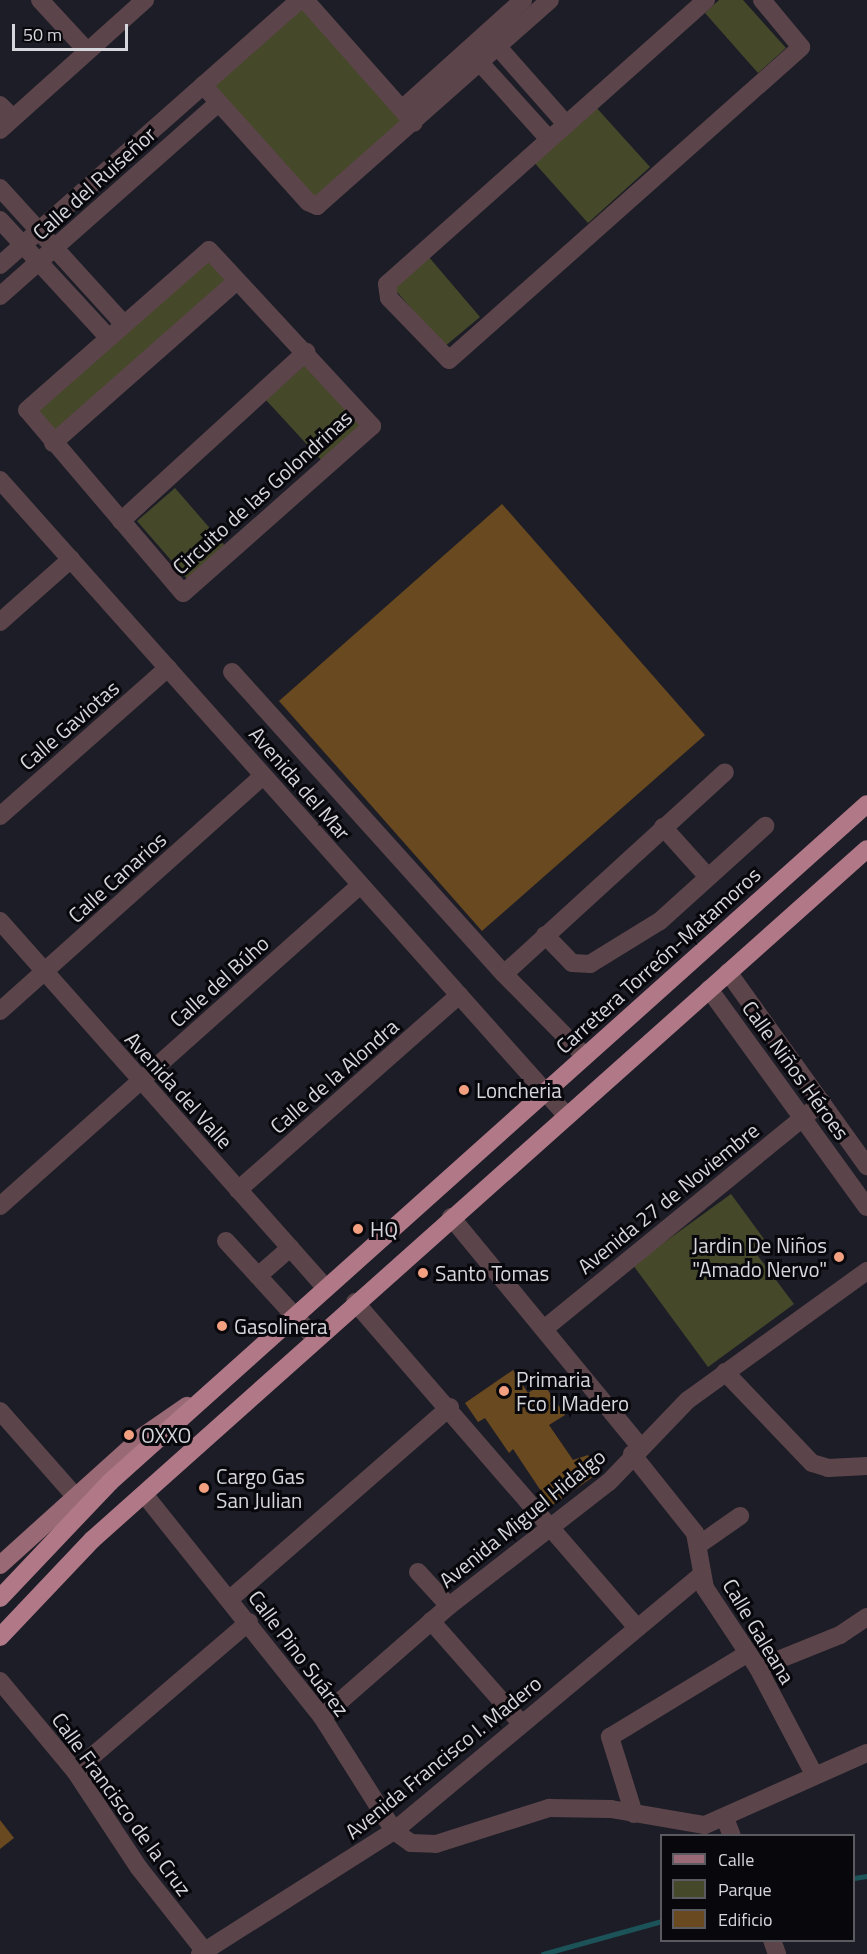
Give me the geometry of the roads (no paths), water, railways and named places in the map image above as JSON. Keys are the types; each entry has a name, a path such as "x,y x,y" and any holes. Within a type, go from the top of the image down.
{"highway":[{"name":"Carretera Torreón-Matamoros","path":"0,1598 56,1537 211,1391 867,804"},
{"path":"0,1637 144,1494 315,1338 867,849"}],"main road":[{"path":"0,1565 142,1437 211,1391"}],"street":[{"path":"40,0 87,51"},
{"path":"0,105 7,124 145,0"},
{"name":"Calle del Ruiseñor","path":"0,265 300,0"},
{"path":"305,0 408,116"},
{"path":"492,40 523,0"},
{"path":"203,85 313,206 492,40 550,0"},
{"path":"706,0 548,138 387,284 389,298 449,360 801,47 762,0"},
{"path":"492,40 565,123"},
{"path":"474,56 548,138"},
{"name":"Calle del Ruiseñor","path":"0,296 219,103"},
{"path":"0,188 122,322"},
{"path":"0,220 107,336"},
{"name":"Circuito de las Golondrinas","path":"205,250 237,281 306,352 372,426 183,593 27,414 28,405 205,250"},
{"path":"52,443 237,281"},
{"path":"121,521 306,352"},
{"name":"Avenida del Mar","path":"0,480 566,1115"},
{"path":"0,622 70,559"},
{"name":"Calle Gaviotas","path":"0,816 168,668"},
{"path":"232,672 504,974 585,1056"},
{"path":"504,974 724,772"},
{"name":"Calle Canarios","path":"0,1011 263,776"},
{"path":"545,935 572,963 590,964 646,932 765,825"},
{"path":"663,828 708,877"},
{"name":"Calle del Búho","path":"0,1206 360,885"},
{"name":"Avenida del Valle","path":"0,921 326,1288"},
{"name":"Calle Niños Héroes","path":"728,972 867,1166"},
{"name":"Calle Niños Héroes","path":"709,989 867,1207"},
{"name":"Calle de la Alondra","path":"238,1190 459,995"},
{"name":"Avenida 27 de Noviembre","path":"544,1329 822,1102"},
{"path":"451,1216 544,1329 636,1450 700,1544 740,1516"},
{"path":"226,1241 315,1338"},
{"path":"258,1276 290,1248"},
{"name":"Avenida Miguel Hidalgo","path":"322,1717 449,1606 550,1524 609,1482 636,1450 725,1372 867,1271"},
{"path":"355,1302 450,1407 637,1628"},
{"path":"725,1372 812,1462 828,1468 867,1466"},
{"path":"230,1599 450,1407"},
{"path":"0,1411 75,1496"},
{"name":"Calle Pino Suárez","path":"144,1494 249,1622 322,1717 394,1831 411,1844 436,1844 549,1808 634,1814"},
{"name":"Calle Galeana","path":"700,1544 701,1575 758,1668 814,1774"},
{"path":"418,1572 449,1606"},
{"name":"Avenida Francisco I. Madero","path":"204,1953 394,1831 701,1575"},
{"path":"431,1621 521,1723"},
{"path":"75,1771 249,1622"},
{"path":"758,1668 865,1624"},
{"path":"748,1653 610,1737 634,1814 688,1826 725,1818 814,1774 867,1754"},
{"name":"Calle Francisco de la Cruz","path":"0,1681 75,1771 139,1868 204,1953"},
{"path":"725,1818 731,1834"}],"waterway":[{"path":"855,1878 867,1876"},
{"path":"543,1954 660,1922"}],"place":[{"name":"Loncheria","path":"464,1090"},
{"name":"HQ","path":"358,1229"},
{"name":"Jardin De Niños \"Amado Nervo\"","path":"839,1257"},
{"name":"Santo Tomas","path":"423,1273"},
{"name":"Gasolinera","path":"222,1326"},
{"name":"Primaria Fco I Madero","path":"504,1391"},
{"name":"OXXO","path":"129,1435"},
{"name":"Cargo Gas San Julian","path":"204,1488"}]}
